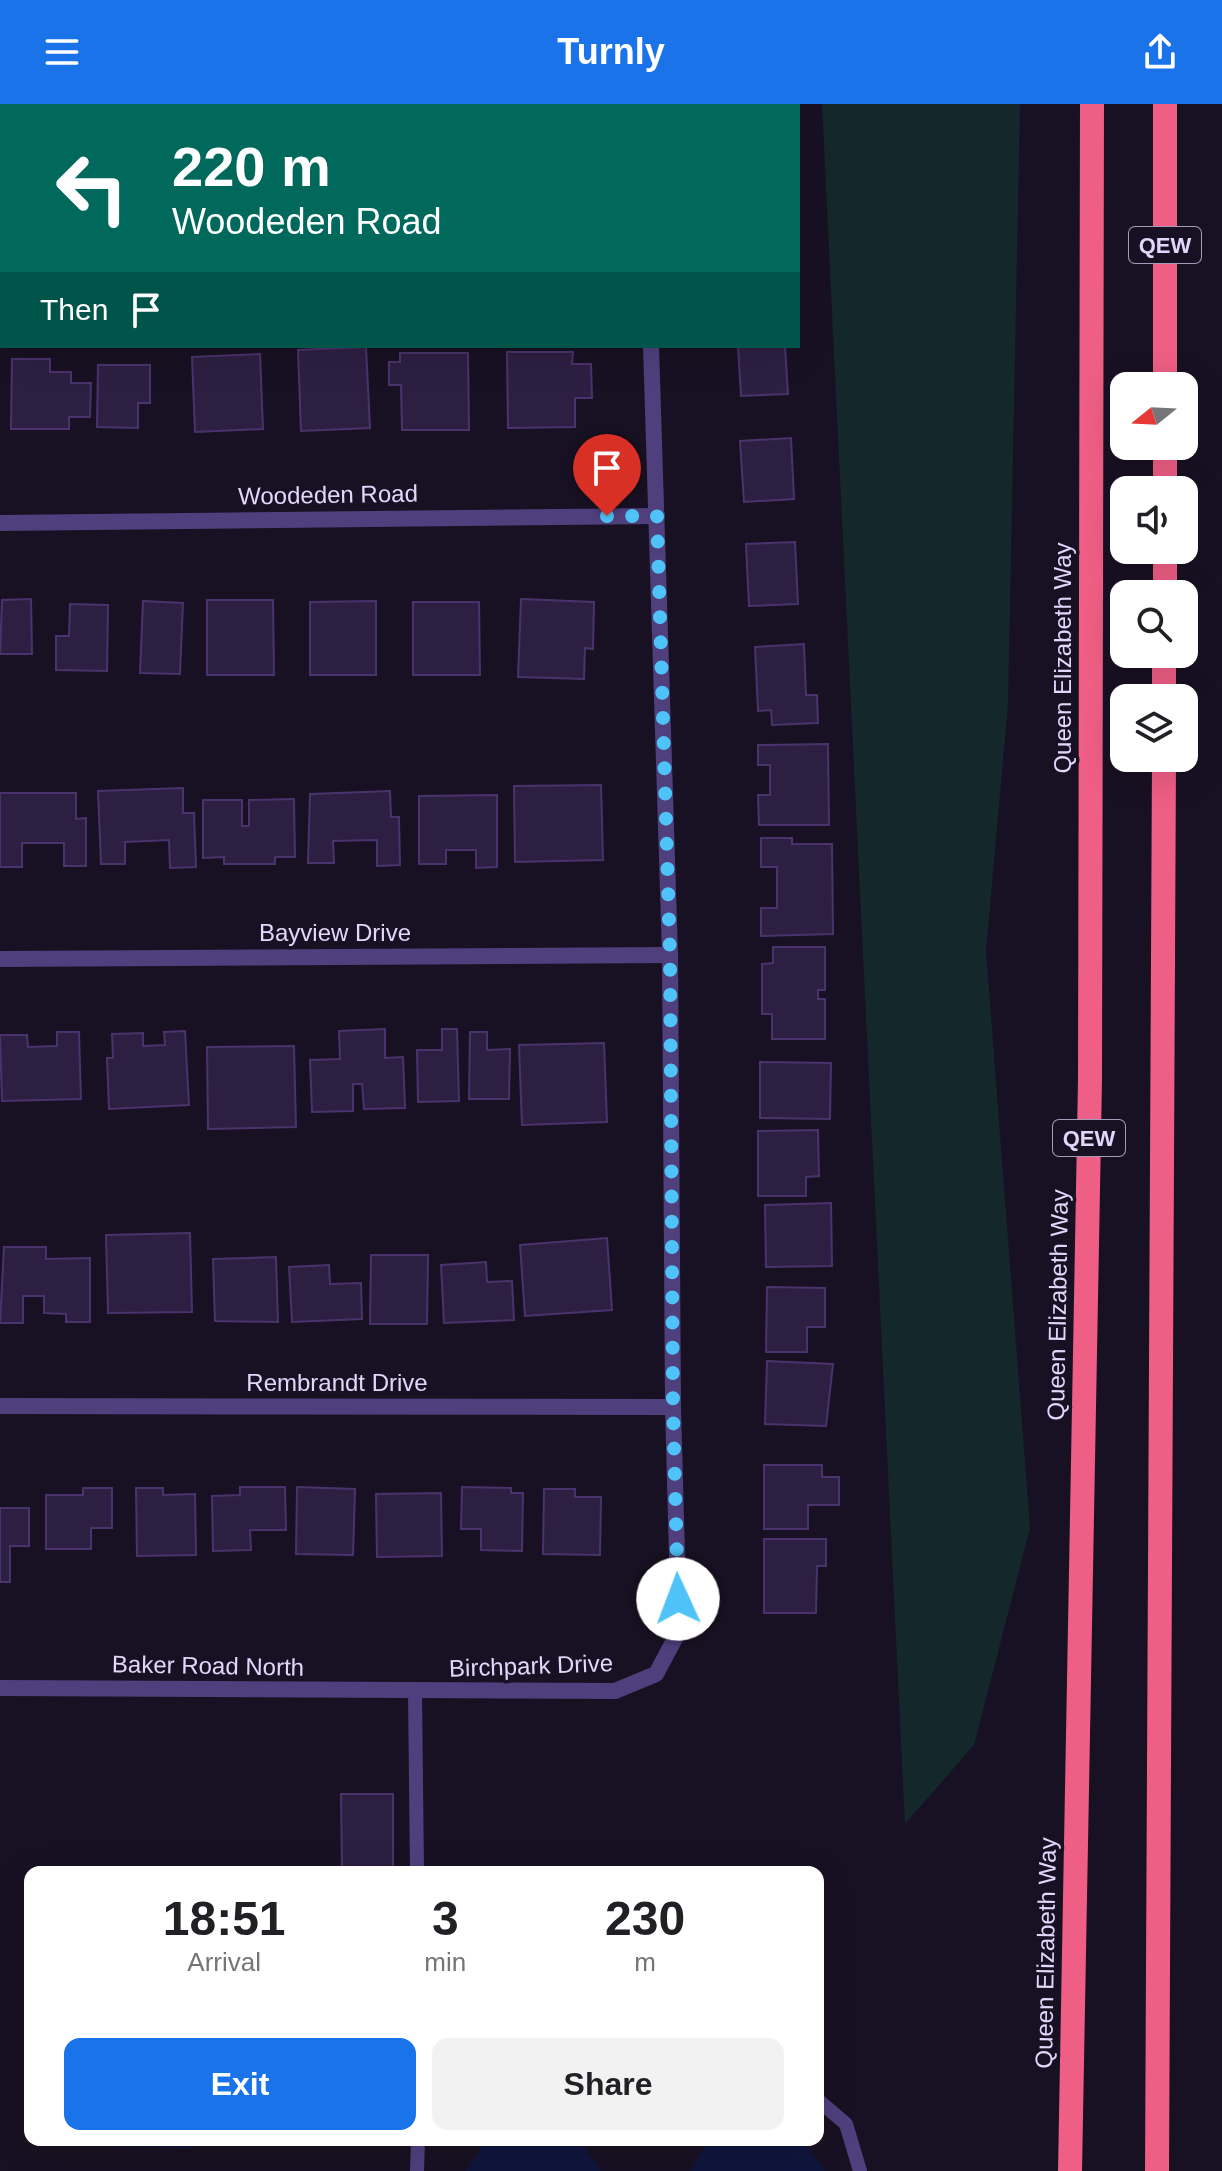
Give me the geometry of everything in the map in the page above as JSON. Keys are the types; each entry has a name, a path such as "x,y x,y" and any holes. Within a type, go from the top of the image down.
{"highway":[{"name":"Queen Elizabeth Way","path":"1070,2171 1090,1080 1092,104"},
{"name":"QEW","path":"1165,104 1165,372"},
{"path":"1157,2171 1164,772"}],"street":[{"name":"Birchpark Drive","path":"415,1692 615,1691 656,1674 679,1631 673,1407 670,955 651,348"},
{"name":"Woodeden Road","path":"0,523 657,516"},
{"name":"Bayview Drive","path":"0,959 670,955"},
{"name":"Rembrandt Drive","path":"0,1406 673,1407"},
{"name":"Baker Road North","path":"0,1688 415,1692"}],"lane":[{"path":"415,1692 417,1866"},
{"path":"824,2105 846,2124 860,2171"},
{"path":"417,2171 418,2146"}],"green space":[{"path":"822,104 1020,104 1008,704 986,951 1030,1528 974,1745 905,1824"}],"shaded area":[{"path":"108,2146 193,2146 193,2148"},
{"path":"482,2146 584,2146 601,2171 466,2171"},
{"path":"707,2146 807,2146 825,2171 691,2171"}],"building":[{"path":"366,348 370,428 301,431 298,350"},
{"path":"738,348 785,348 788,394 741,396"},
{"path":"507,352 573,352 572,364 591,364 592,398 575,398 575,427 508,428"},
{"path":"400,353 468,353 469,430 402,430 401,385 389,385 389,362 400,362"},
{"path":"260,354 263,429 195,432 192,357"},
{"path":"12,359 50,359 50,372 71,372 71,383 91,383 90,417 69,417 69,429 11,429"},
{"path":"98,365 150,365 150,403 138,403 138,428 97,427"},
{"path":"791,438 794,499 744,502 740,441"},
{"path":"795,542 798,604 749,606 746,544"},
{"path":"31,599 32,654 0,654 2,600"},
{"path":"521,599 594,602 593,649 585,648 584,679 518,677"},
{"path":"207,600 273,600 274,675 207,675"},
{"path":"143,601 183,603 180,674 140,673"},
{"path":"376,601 376,675 310,675 310,602"},
{"path":"413,602 479,602 480,675 413,675"},
{"path":"70,604 108,605 107,671 56,670 56,636 69,636"},
{"path":"804,644 806,695 817,695 818,723 772,725 771,710 758,711 755,647"},
{"path":"828,744 829,825 759,825 758,795 770,795 770,765 758,765 758,745"},
{"path":"601,785 603,860 515,862 514,786"},
{"path":"183,788 183,813 194,813 196,867 170,868 169,840 125,842 125,864 101,864 98,791"},
{"path":"390,791 391,817 399,817 400,865 377,866 377,840 333,841 334,863 308,863 310,794"},
{"path":"0,793 76,793 76,819 86,818 86,866 64,866 64,843 22,843 22,867 0,867"},
{"path":"497,795 497,867 476,868 476,850 446,850 446,864 419,864 419,796"},
{"path":"294,799 295,857 275,857 275,864 224,864 224,857 203,858 203,800 242,800 242,826 249,826 249,800"},
{"path":"761,838 792,838 792,844 832,844 833,934 761,936 761,908 777,908 777,867 761,867"},
{"path":"773,947 825,947 825,990 818,990 818,999 825,999 825,1039 772,1039 772,1014 762,1014 762,964 773,963"},
{"path":"385,1029 385,1058 403,1057 405,1108 364,1109 362,1084 353,1084 353,1111 312,1112 310,1060 340,1059 339,1031"},
{"path":"442,1029 457,1029 459,1101 418,1102 417,1050 442,1050"},
{"path":"185,1031 189,1105 109,1109 107,1058 113,1058 112,1034 143,1033 143,1046 165,1045 164,1032"},
{"path":"57,1032 79,1032 81,1099 2,1101 0,1035 27,1035 28,1047 57,1046"},
{"path":"470,1032 487,1032 487,1050 510,1049 509,1099 469,1099"},
{"path":"604,1043 607,1122 522,1125 519,1045"},
{"path":"294,1046 296,1127 208,1129 207,1047"},
{"path":"760,1062 831,1063 830,1119 760,1118"},
{"path":"818,1130 819,1176 806,1177 806,1196 758,1196 758,1131"},
{"path":"831,1203 832,1266 766,1267 765,1205"},
{"path":"190,1233 192,1312 108,1313 106,1235"},
{"path":"607,1238 612,1310 525,1316 520,1245"},
{"path":"4,1247 46,1247 46,1259 90,1258 90,1322 66,1322 66,1314 44,1313 44,1296 23,1296 23,1323 0,1323"},
{"path":"371,1255 428,1255 427,1324 370,1324"},
{"path":"276,1257 278,1322 215,1321 213,1259"},
{"path":"486,1262 487,1282 512,1281 514,1320 444,1323 441,1265"},
{"path":"329,1265 330,1284 361,1283 362,1319 292,1322 289,1267"},
{"path":"767,1287 825,1288 825,1327 807,1327 807,1352 766,1352"},
{"path":"767,1361 833,1364 826,1426 765,1424"},
{"path":"764,1465 822,1465 822,1477 839,1477 839,1505 808,1505 808,1529 764,1529"},
{"path":"240,1487 285,1487 286,1530 250,1530 251,1550 213,1551 212,1496 240,1495"},
{"path":"297,1487 355,1489 353,1555 296,1554"},
{"path":"462,1487 511,1488 511,1493 523,1493 522,1551 481,1550 481,1529 461,1529"},
{"path":"83,1488 112,1488 112,1528 91,1528 91,1549 46,1549 46,1495 83,1495"},
{"path":"136,1488 163,1488 163,1495 195,1494 196,1555 137,1556"},
{"path":"544,1489 575,1489 575,1497 601,1497 600,1555 543,1554"},
{"path":"441,1493 442,1556 377,1557 376,1494"},
{"path":"0,1508 29,1508 29,1546 10,1546 10,1582 0,1582"},
{"path":"764,1539 826,1539 826,1566 817,1566 816,1613 764,1613"},
{"path":"341,1794 393,1794 393,1866 342,1866"}],"route":[{"path":"607,516 657,516 670,955 673,1407 678,1599"}]}
